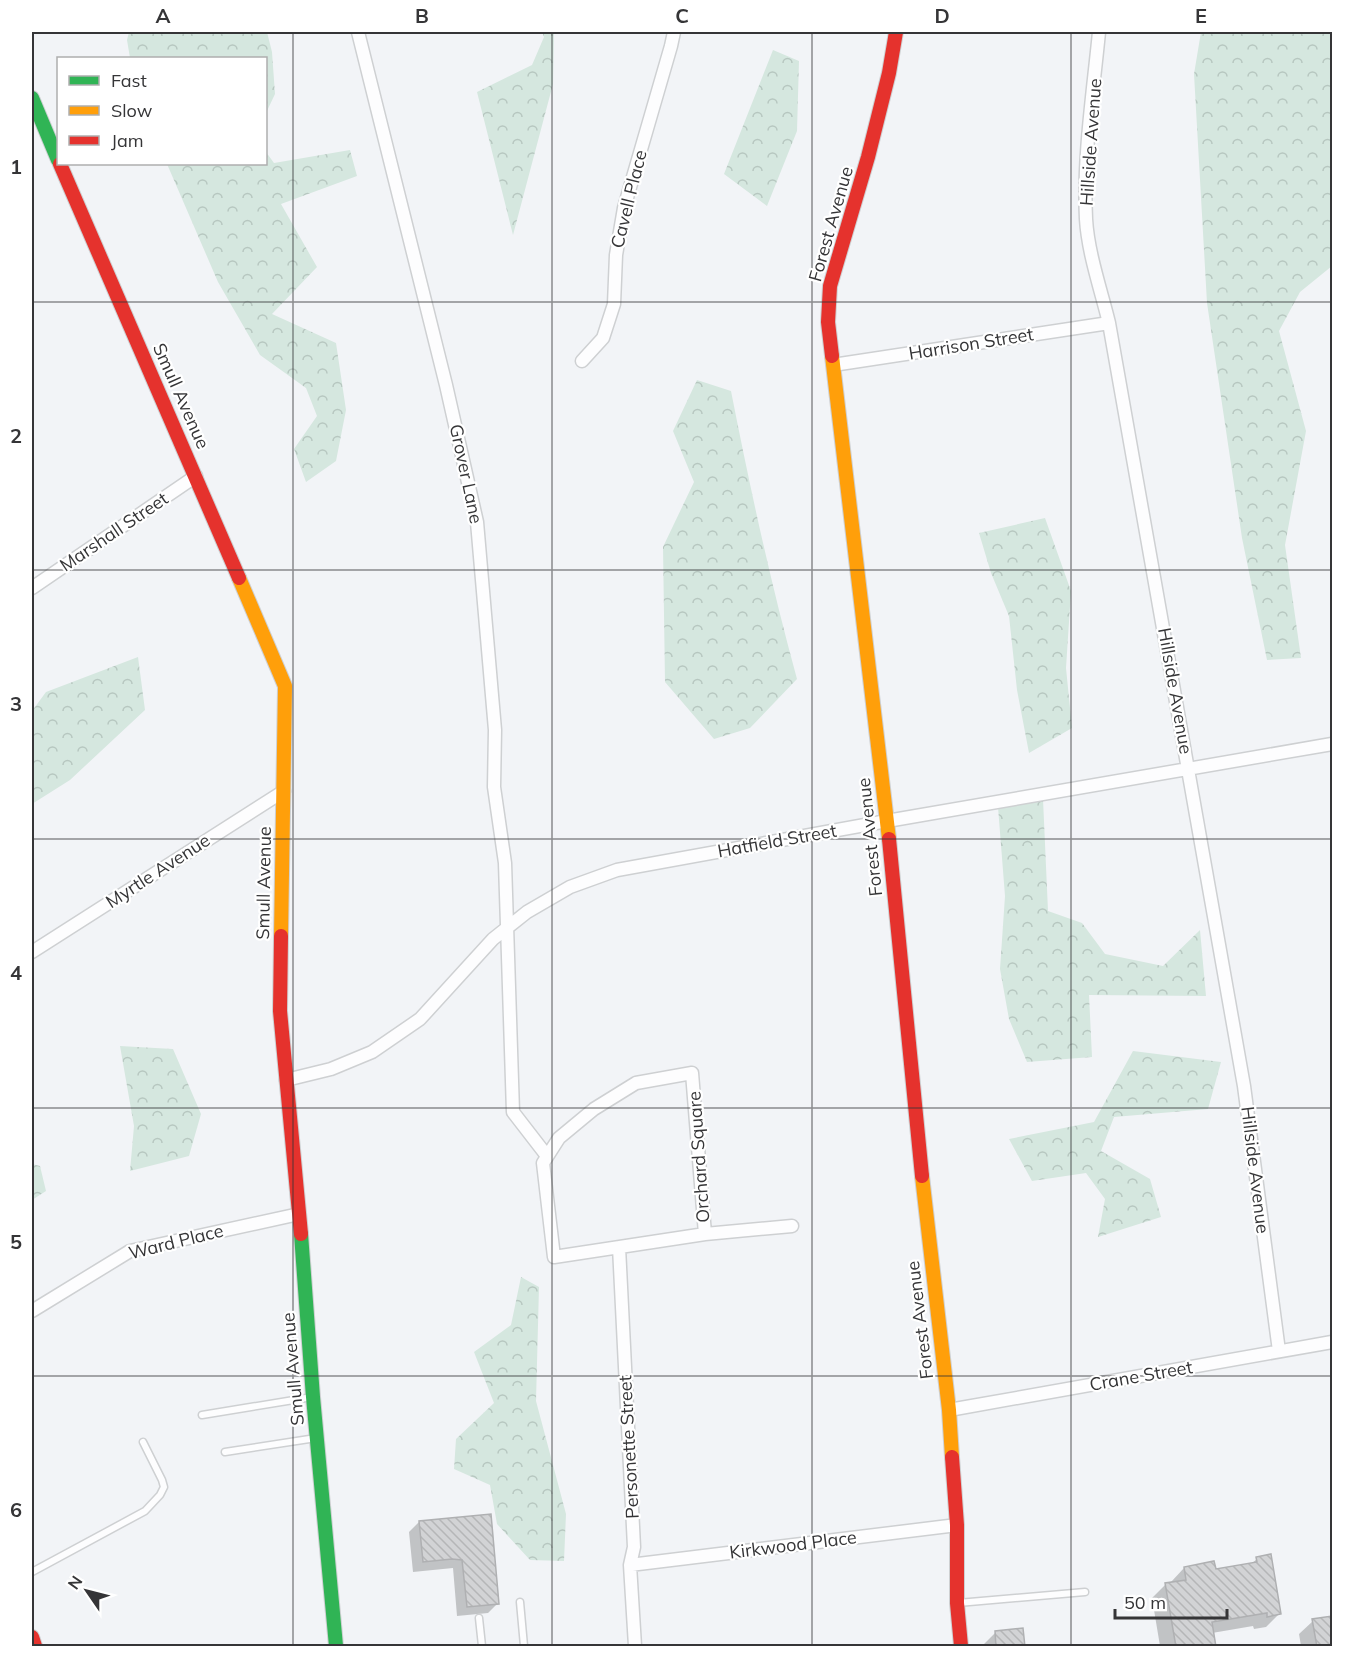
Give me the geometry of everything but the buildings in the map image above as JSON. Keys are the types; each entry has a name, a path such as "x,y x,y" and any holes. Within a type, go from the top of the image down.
{"street":[{"name":"Grover Lane","path":"358,32 443,373 477,522 495,730 494,787 505,863 507,927"},
{"name":"Cavell Place","path":"582,360 603,338 614,304 616,255 622,219 672,46 674,32"},
{"name":"Forest Avenue","path":"896,32 889,73 868,157 830,286 828,322 886,821 918,1142 949,1410 957,1525 957,1603 961,1647"},
{"name":"Hillside Avenue","path":"1099,32 1087,157 1086,221 1108,323 1244,1086 1279,1351"},
{"name":"Smull Avenue","path":"32,98 57,157"},
{"name":"Smull Avenue","path":"60,165 285,686 280,1011 336,1647"},
{"name":"Harrison Street","path":"834,365 1108,323"},
{"name":"Marshall Street","path":"32,588 196,476"},
{"name":"Hatfield Street","path":"286,1080 331,1069 372,1052 420,1019 487,946 527,912 548,898 617,870 1332,744"},
{"name":"Myrtle Avenue","path":"32,952 284,791"},
{"path":"507,927 513,1112 547,1156"},
{"name":"Orchard Square","path":"705,1234 692,1073 636,1083 594,1109 559,1138 543,1163 554,1257 705,1234 792,1226"},
{"name":"Ward Place","path":"32,1311 130,1251 299,1214"},
{"name":"Personette Street","path":"620,1247 634,1547 630,1565 634,1647"},
{"name":"Crane Street","path":"949,1410 1332,1342"},
{"name":"Kirkwood Place","path":"630,1565 957,1525"},
{"path":"32,1637 35,1647"}],"lane":[{"path":"202,1415 313,1396"},
{"path":"225,1452 317,1438"},
{"path":"32,1572 145,1510 160,1495 164,1487 162,1480 143,1442"},
{"path":"957,1603 1085,1592"},
{"path":"520,1602 524,1647"},
{"path":"479,1618 482,1647"}],"green space":[{"path":"129,32 267,32 272,52 275,94 267,111 267,57 130,57 127,40"},
{"path":"542,32 554,32 553,84 513,235 477,92 532,65 544,37"},
{"path":"1201,32 1332,32 1332,266 1300,292 1279,331 1306,431 1285,545 1301,658 1267,660 1242,538 1207,303 1194,74"},
{"path":"773,50 799,61 797,131 767,206 724,174"},
{"path":"350,150 357,176 281,204 317,267 272,314 336,343 346,410 336,461 306,482 294,449 317,416 306,388 260,355 218,282 167,165 267,165 267,153 274,163"},
{"path":"697,380 731,391 761,536 797,679 750,728 714,739 665,682 663,547 694,482 673,431"},
{"path":"1045,518 1071,591 1066,668 1072,728 1029,753 1017,690 1009,616 991,573 979,533"},
{"path":"138,657 145,710 70,780 32,804 32,711 46,692"},
{"path":"1043,799 1048,911 1082,923 1105,954 1163,966 1200,930 1206,996 1089,995 1092,1057 1027,1062 1009,1019 1000,969 1005,896 998,807"},
{"path":"120,1046 173,1049 201,1114 189,1156 130,1171 134,1126"},
{"path":"1133,1051 1221,1062 1208,1109 1114,1117 1101,1151 1150,1179 1161,1217 1098,1237 1105,1199 1086,1173 1032,1181 1009,1139 1094,1122"},
{"path":"32,1164 40,1166 46,1191 32,1200"},
{"path":"521,1277 539,1287 536,1401 566,1514 564,1561 530,1560 497,1524 490,1485 454,1469 456,1439 494,1403 474,1352 511,1325"}],"traffic: fast":[{"path":"32,98 57,158"},
{"path":"301,1234 313,1397 336,1646"}],"traffic: slow":[{"path":"832,356 889,839"},
{"path":"239,578 285,686 281,936"},
{"path":"922,1176 949,1410 952,1457"}],"traffic: jam":[{"path":"832,356 828,322 830,286 868,157 889,73 896,32"},
{"path":"60,165 239,578"},
{"path":"889,839 922,1176"},
{"path":"281,936 280,1011 301,1234"},
{"path":"952,1457 957,1525 957,1603 961,1646"},
{"path":"32,1637 35,1646"}]}
